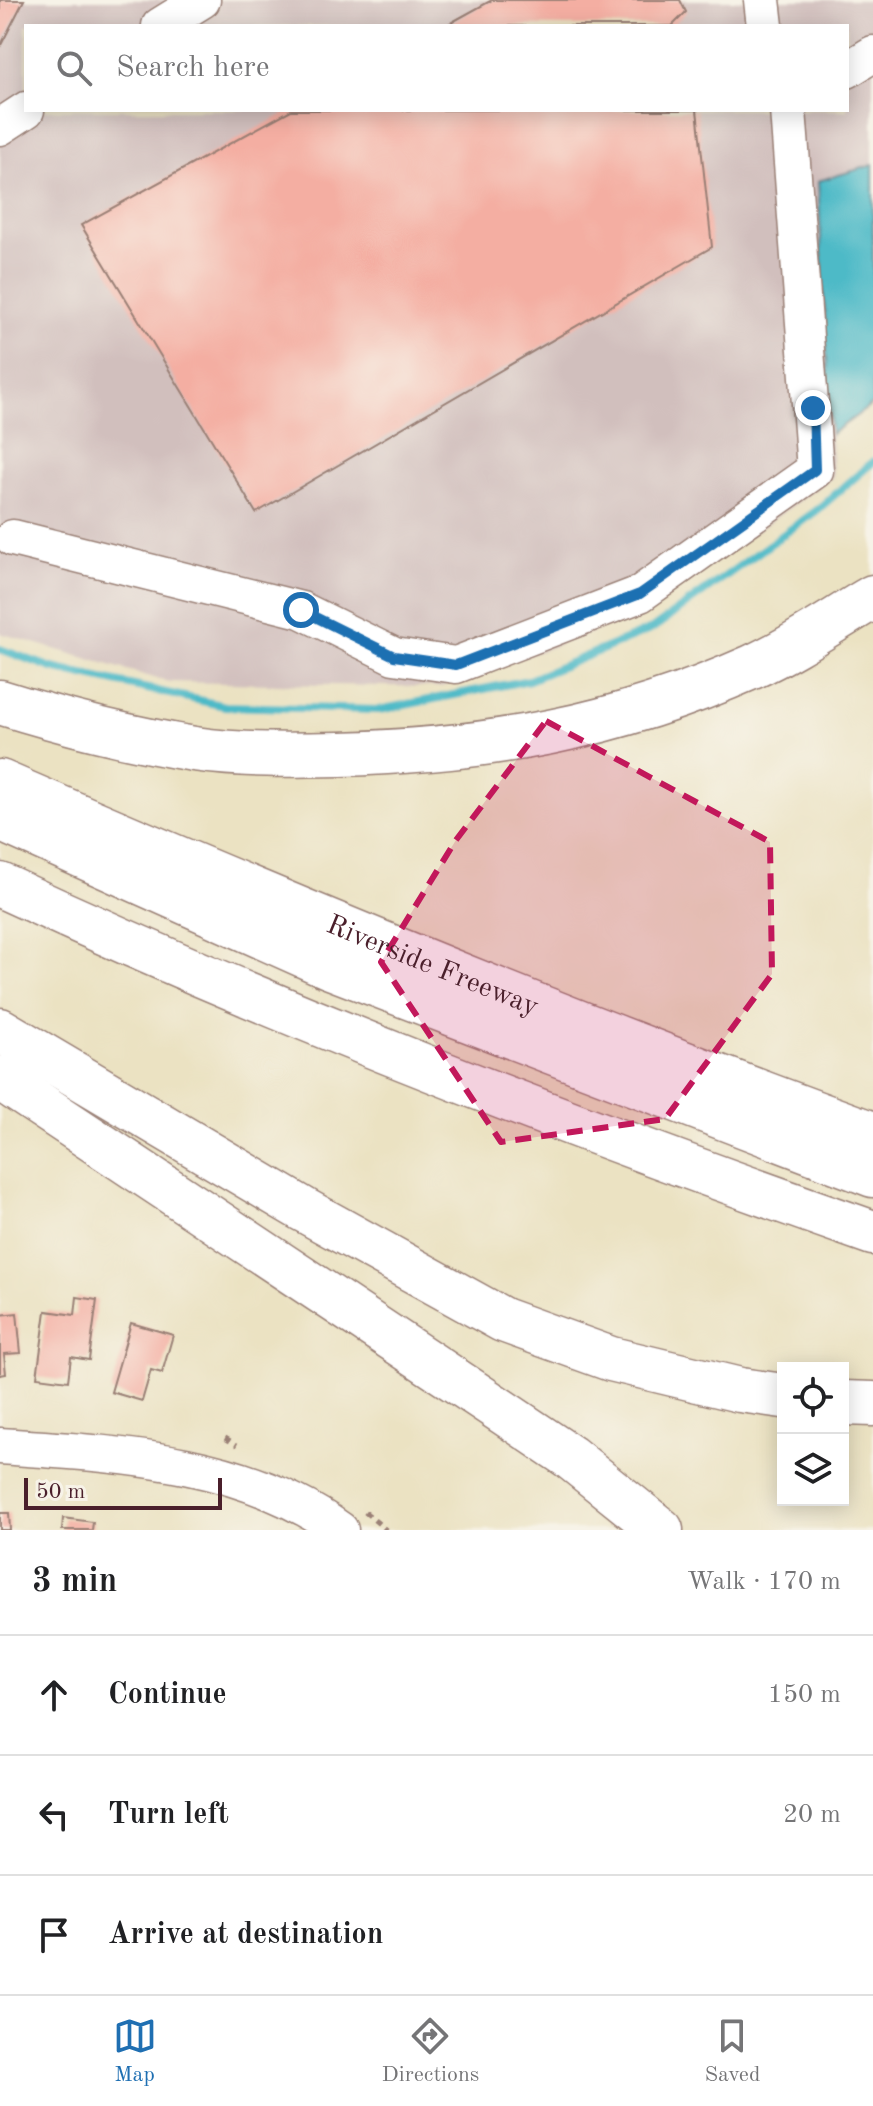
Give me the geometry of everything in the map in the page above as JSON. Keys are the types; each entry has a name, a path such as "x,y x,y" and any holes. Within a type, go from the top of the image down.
{"highway":[{"path":"0,702 100,731 198,749 295,755 478,746 564,730 663,702 755,666 873,597"},
{"name":"Riverside Freeway","path":"0,782 244,888 735,1084 873,1134"},
{"path":"0,819 328,966 873,1175"},
{"path":"0,885 346,1036 577,1125 873,1233"},
{"path":"0,1030 304,1210 503,1320 611,1359 740,1390 777,1395"},
{"path":"0,1078 570,1457 661,1530"},
{"path":"849,1403 873,1404"}],"street":[{"path":"163,24 202,0"},
{"path":"762,0 765,24"},
{"path":"849,69 873,54"},
{"path":"0,127 24,111"},
{"path":"13,538 301,610 394,656 456,665 640,594 815,470 788,112"},
{"path":"0,1446 86,1452 218,1472 308,1507 340,1530"}],"highlighted area":[{"path":"546,721 770,842 772,974 665,1119 501,1142 381,962 456,840"}],"shaded area":[{"path":"0,0 873,0 873,165 818,181 833,477 637,616 441,687 168,682 0,633"}],"water":[{"path":"873,165 873,404 831,434 818,181"}],"building":[{"path":"0,0 24,0 0,47"},
{"path":"492,0 680,0 686,12 674,24 449,24"},
{"path":"287,112 697,112 712,247 256,513 81,225"},
{"path":"77,1297 97,1300 89,1360 71,1357 68,1381 37,1377 46,1311 75,1315"},
{"path":"17,1313 21,1353 4,1354 6,1374 0,1375 0,1315"},
{"path":"131,1323 173,1335 162,1373 151,1370 142,1401 111,1392"},
{"path":"0,1513 9,1513 10,1530 0,1530"},
{"path":"63,1518 93,1522 92,1530 62,1530"}],"waterway":[{"path":"0,649 52,668 225,706 379,710 529,680 652,629 816,511 873,462"}],"route":[{"path":"301,610 394,656 456,665 640,594 815,470 813,408"}]}
